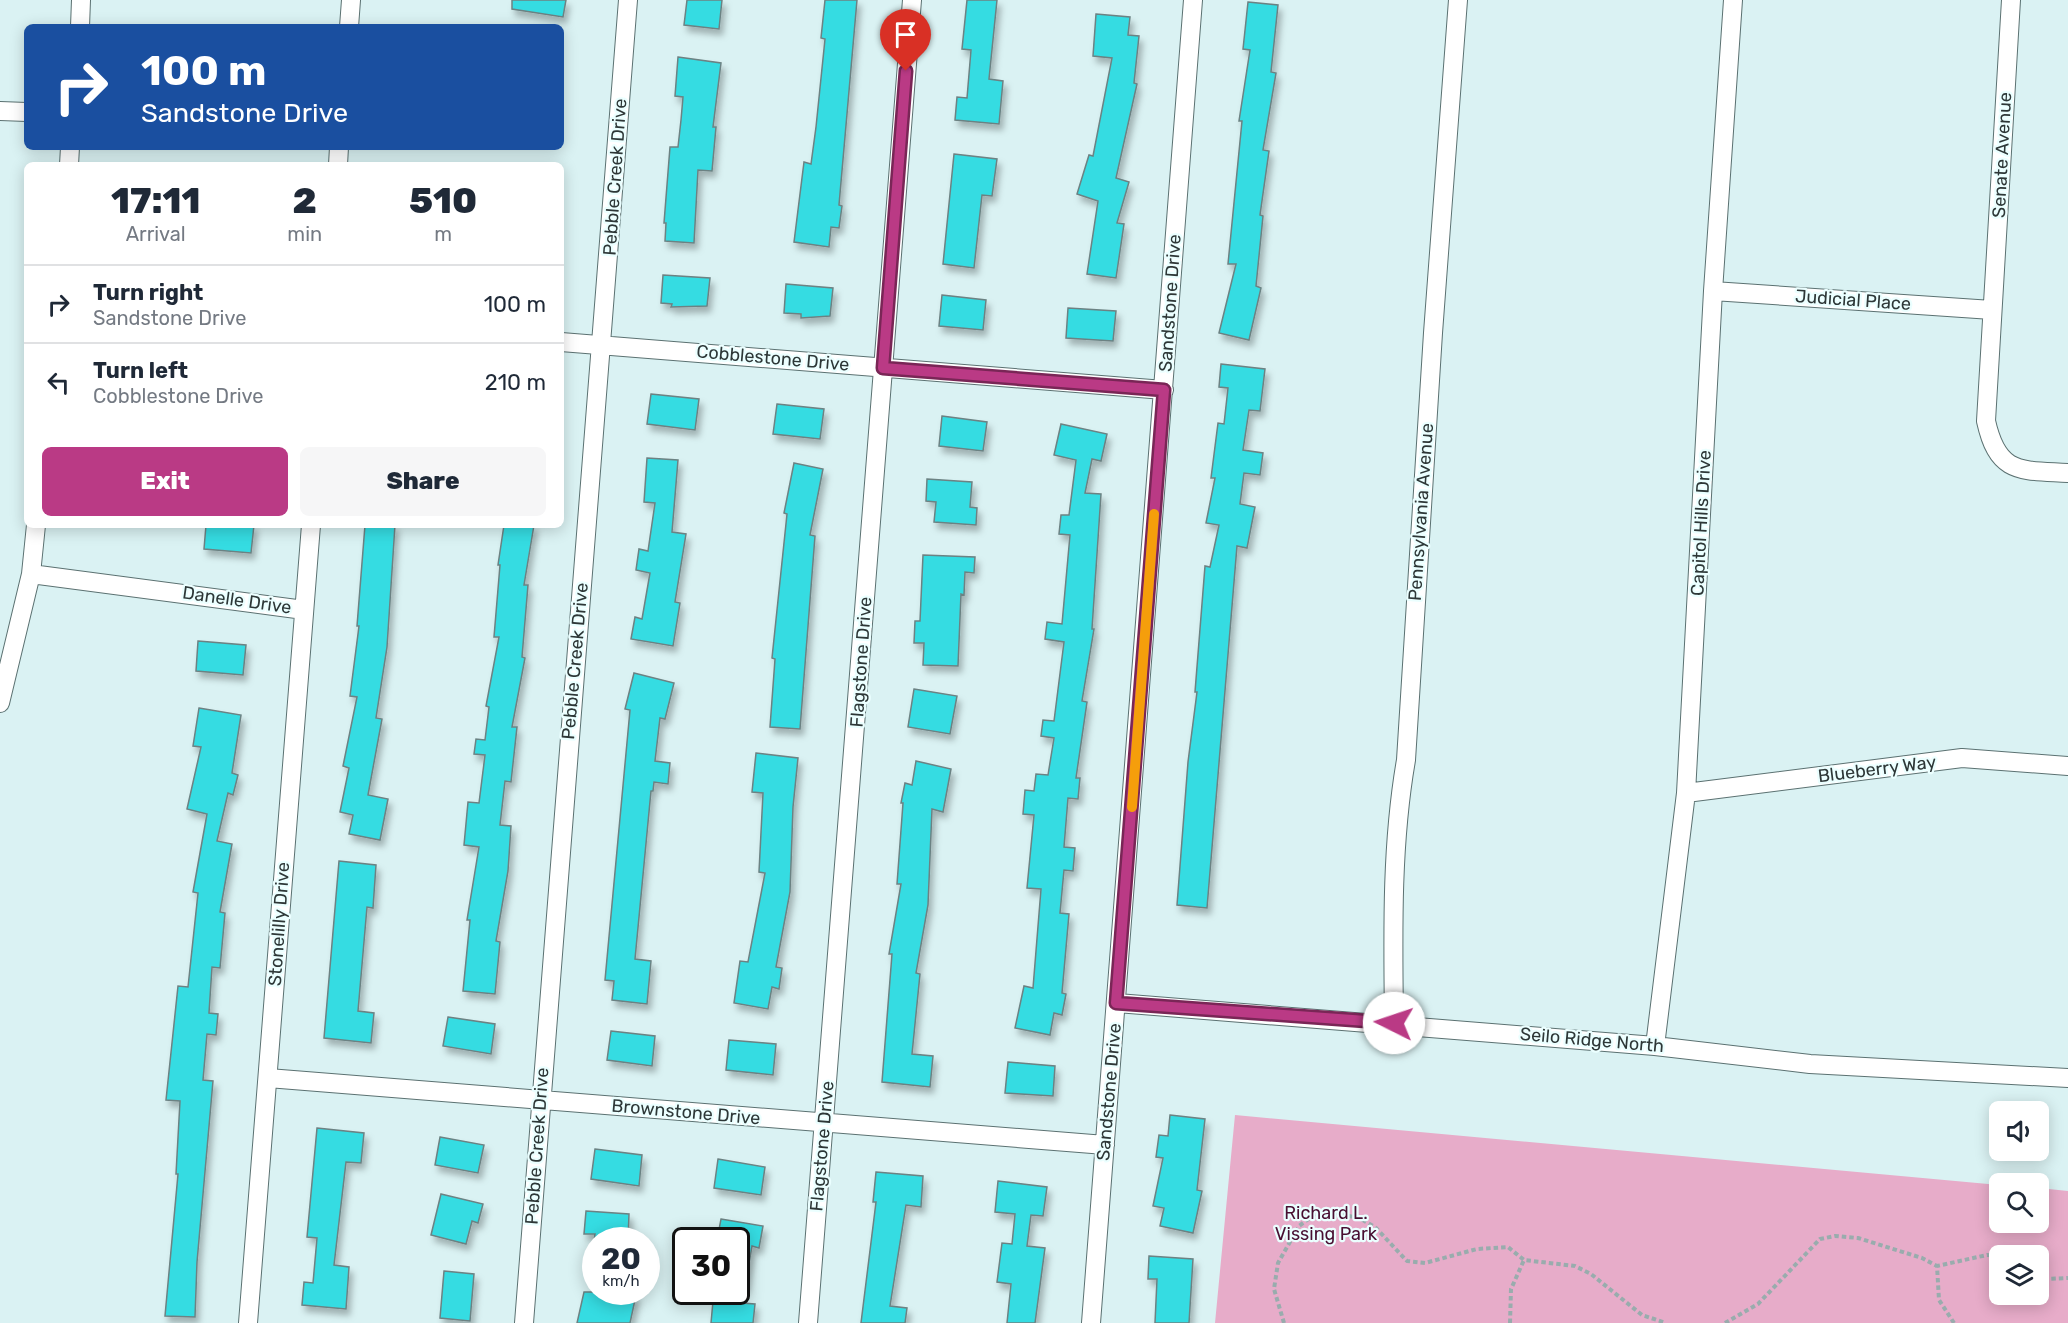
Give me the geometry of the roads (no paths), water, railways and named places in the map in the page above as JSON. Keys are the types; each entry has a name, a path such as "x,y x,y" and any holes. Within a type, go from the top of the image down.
{"street":[{"path":"80,24 81,0"},
{"path":"349,24 351,0"},
{"name":"Pebble Creek Drive","path":"524,1323 628,0"},
{"name":"Flagstone Drive","path":"808,1323 912,0"},
{"name":"Sandstone Drive","path":"1091,1323 1194,0"},
{"name":"Pennsylvania Avenue","path":"1394,1023 1399,810 1406,760 1433,333 1458,0"},
{"name":"Capitol Hills Drive","path":"1655,1046 1686,793 1713,291 1733,0"},
{"name":"Senate Avenue","path":"2011,0 1986,421 1992,447 2008,464 2021,470 2068,473"},
{"path":"0,111 24,112"},
{"name":"Judicial Place","path":"1713,291 1992,310"},
{"name":"Cobblestone Drive","path":"564,342 1164,390"},
{"path":"0,703 31,574 36,528"},
{"name":"Stonelilly Drive","path":"248,1323 310,528"},
{"name":"Danelle Drive","path":"31,574 304,610"},
{"name":"Blueberry Way","path":"1686,793 1962,758 2068,766"},
{"name":"Seilo Ridge North","path":"1116,1003 1394,1023 1655,1046 1821,1065 2068,1078"},
{"name":"Brownstone Drive","path":"268,1078 1105,1145"}],"park label":[{"name":"Richard L. Vissing Park","path":"1326,1223"}]}
